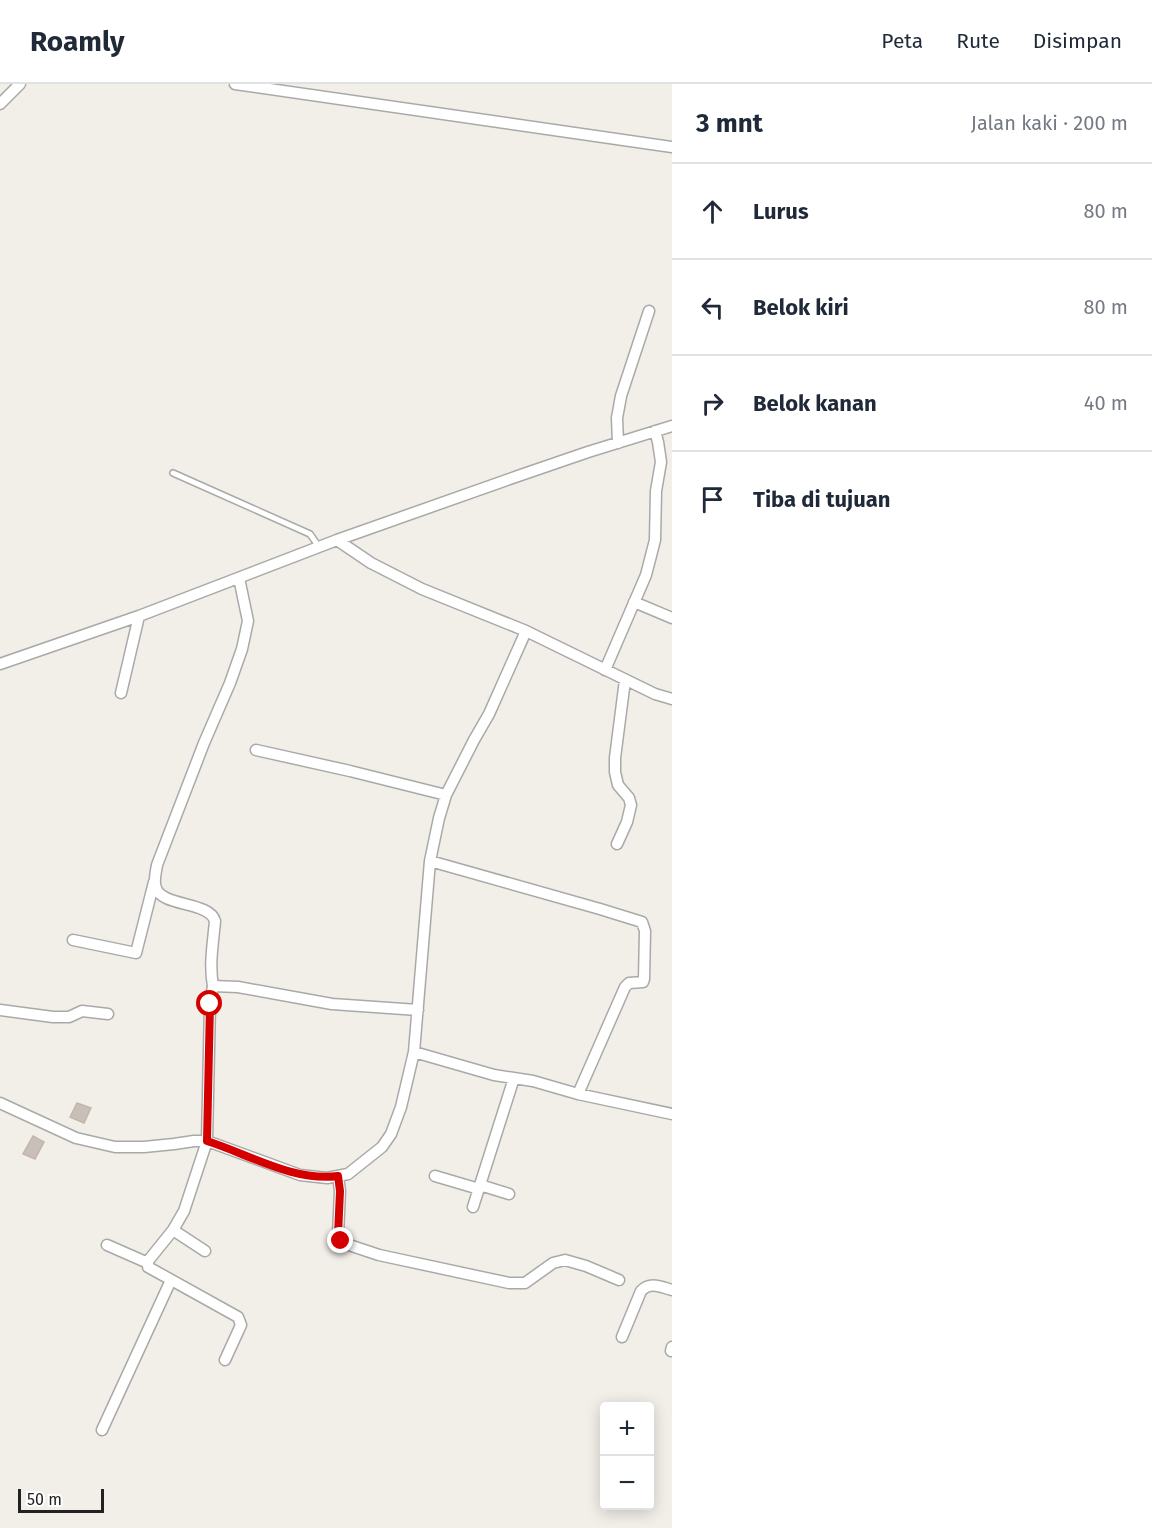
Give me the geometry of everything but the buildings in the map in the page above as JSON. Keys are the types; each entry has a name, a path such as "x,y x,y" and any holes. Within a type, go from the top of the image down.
{"street":[{"path":"0,104 20,84"},
{"path":"235,84 672,147"},
{"path":"618,443 617,418 621,396 649,311"},
{"path":"0,664 139,616 337,540 588,452 672,426"},
{"path":"605,670 646,575 655,540 661,462 655,430"},
{"path":"337,540 371,563 422,589 526,631 655,694 672,699"},
{"path":"73,940 136,953 157,865 242,649 248,621 239,578"},
{"path":"634,602 672,618"},
{"path":"121,693 139,616"},
{"path":"0,1103 76,1138 115,1147 144,1147 207,1141 300,1175 327,1178 348,1174 382,1147 391,1134 401,1107 414,1052 430,861 439,818 446,795 489,714 526,631"},
{"path":"617,844 631,806 629,798 618,785 615,772 625,680"},
{"path":"256,750 446,795"},
{"path":"430,861 642,922 645,931 644,980 640,983 629,983 625,987 579,1094"},
{"path":"148,1263 184,1211 207,1141 210,1004 213,986 210,976 210,960 215,921 211,914 173,901 158,893 154,882"},
{"path":"213,986 238,987 332,1004 418,1010"},
{"path":"0,1010 53,1017 69,1017 82,1011 108,1014"},
{"path":"414,1052 494,1075 533,1080 579,1094 672,1114"},
{"path":"473,1207 514,1078"},
{"path":"338,1176 340,1191 338,1235 346,1244 378,1255 509,1283 528,1282 553,1263 565,1260 619,1280"},
{"path":"435,1176 509,1194"},
{"path":"172,1230 205,1251"},
{"path":"107,1245 148,1263 148,1267 238,1317 241,1325 225,1360"},
{"path":"102,1430 171,1280"},
{"path":"622,1337 640,1291 644,1287 652,1285 672,1290"}],"lane":[{"path":"173,473 310,534 319,547"}],"route":[{"path":"210,1004 207,1141 300,1175 327,1178 338,1176 340,1191 338,1235 341,1241"}]}
